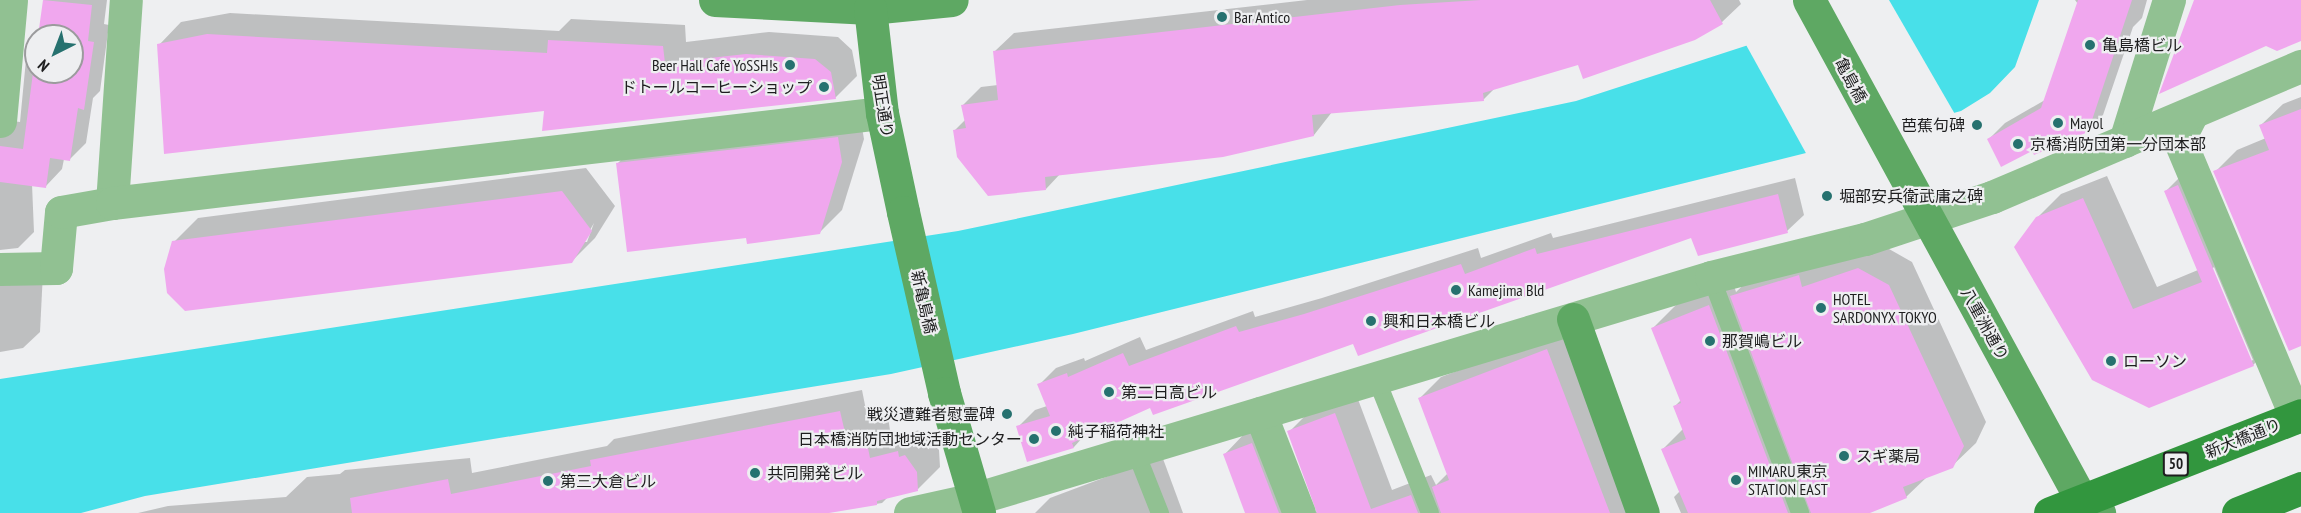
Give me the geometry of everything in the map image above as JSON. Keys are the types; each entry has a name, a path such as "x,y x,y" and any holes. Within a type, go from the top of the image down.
{"main road":[{"name":"新大橋通り","path":"2050,513 2088,509 2299,416"},
{"path":"2238,513 2301,488"}],"street":[{"path":"0,121 11,0"},
{"path":"112,203 126,0"},
{"path":"715,0 870,4 952,0"},
{"path":"2125,141 2169,0"},
{"name":"明正通り","path":"870,4 882,113 903,212"},
{"name":"亀島橋","path":"1812,6 1887,148"},
{"path":"910,513 976,506 1135,450 1711,277 1865,239 1992,197 2191,115 2301,66"},
{"path":"0,269 56,268 61,212 112,203 882,113"},
{"path":"2191,115 2179,139 2299,416"},
{"name":"八重洲通り","path":"1887,148 2088,509"},
{"name":"新亀島橋","path":"903,212 944,393 976,506"},
{"path":"1573,319 1643,513"},
{"path":"1260,413 1299,513"}],"lane":[{"path":"1711,277 1800,513"},
{"path":"1376,378 1430,513"},
{"path":"1135,450 1160,513"}],"water":[{"path":"1887,0 2039,0 2015,67 1990,93 1961,111 1810,152 1073,334 891,374 145,496 81,513 0,513 0,379 958,231 1576,101"}],"pier":[{"path":"1877,0 1889,0 1956,116 1807,155 1745,43"}],"building":[{"path":"43,0 92,5 88,41 94,42 84,110 78,108 70,161 50,158 46,188 0,182 0,146 23,149 32,84 84,84 84,24 40,24"},
{"path":"1481,0 1710,0 1723,24 1695,40 1583,79 1578,65 1483,93 1484,101 1312,115 1314,136 1223,157 1045,177 1046,190 988,196 957,157 953,130 966,128 961,105 998,100 993,51 1400,5"},
{"path":"2078,0 2132,0 2088,132 2034,155 2032,151 2001,167 1987,139 2041,108"},
{"path":"2194,0 2301,0 2301,41 2277,51 2266,46 2159,94"},
{"path":"207,34 547,53 548,40 663,46 665,63 746,54 815,59 831,72 836,99 542,131 544,111 164,154 157,44"},
{"path":"2301,109 2301,346 2289,351 2213,171 2269,150 2259,125"},
{"path":"838,137 842,162 820,234 747,244 746,238 627,252 616,163"},
{"path":"2178,185 2254,366 2149,408 2092,380 2014,247 2036,217 2083,198 2133,309 2202,282 2164,191"},
{"path":"562,191 592,231 572,263 185,311 167,293 164,269 172,241"},
{"path":"1778,194 1788,233 1698,256 1691,238 1358,356 1353,344 1153,415 1150,408 1072,443 1074,448 1027,462 1016,426 1050,416 1037,384 1067,373 1068,377 1123,353 1129,366 1236,326 1239,332 1304,314 1461,264 1465,274 1535,248 1537,254"},
{"path":"1858,268 1889,285 1964,446 1953,468 1903,487 1907,498 1870,513 1811,513 1730,296 1799,275 1802,287"},
{"path":"1709,305 1788,513 1688,513 1661,449 1686,439 1673,406 1681,403 1651,328"},
{"path":"1547,349 1610,513 1441,513 1432,487 1449,480 1418,398"},
{"path":"840,411 847,441 866,438 870,458 898,451 899,457 905,455 917,472 918,491 877,501 877,505 829,513 352,513 350,498 448,479 451,494 591,466 590,460"},
{"path":"1335,413 1371,509 1411,495 1418,513 1317,513 1287,431"},
{"path":"1252,443 1279,513 1245,513 1223,454"}],"place":[{"name":"Bar Antico","path":"1222,17"},
{"name":"亀島橋ビル","path":"2090,45"},
{"name":"Beer Hall Cafe YoSSH!s","path":"790,65"},
{"name":"ドトールコーヒーショップ","path":"824,87"},
{"name":"Mayol","path":"2058,123"},
{"name":"芭蕉句碑","path":"1977,125"},
{"name":"京橋消防団第一分団本部","path":"2018,144"},
{"name":"堀部安兵衛武庸之碑","path":"1827,196"},
{"name":"Kamejima Bld","path":"1456,290"},
{"name":"HOTEL SARDONYX TOKYO","path":"1821,308"},
{"name":"興和日本橋ビル","path":"1371,321"},
{"name":"那賀嶋ビル","path":"1710,341"},
{"name":"ローソン","path":"2111,361"},
{"name":"第二日高ビル","path":"1109,392"},
{"name":"戦災遭難者慰霊碑","path":"1007,414"},
{"name":"純子稲荷神社","path":"1056,431"},
{"name":"日本橋消防団地域活動センター","path":"1034,439"},
{"name":"スギ薬局","path":"1844,456"},
{"name":"共同開発ビル","path":"755,473"},
{"name":"MIMARU東京 STATION EAST","path":"1736,480"},
{"name":"第三大倉ビル","path":"548,481"}]}
